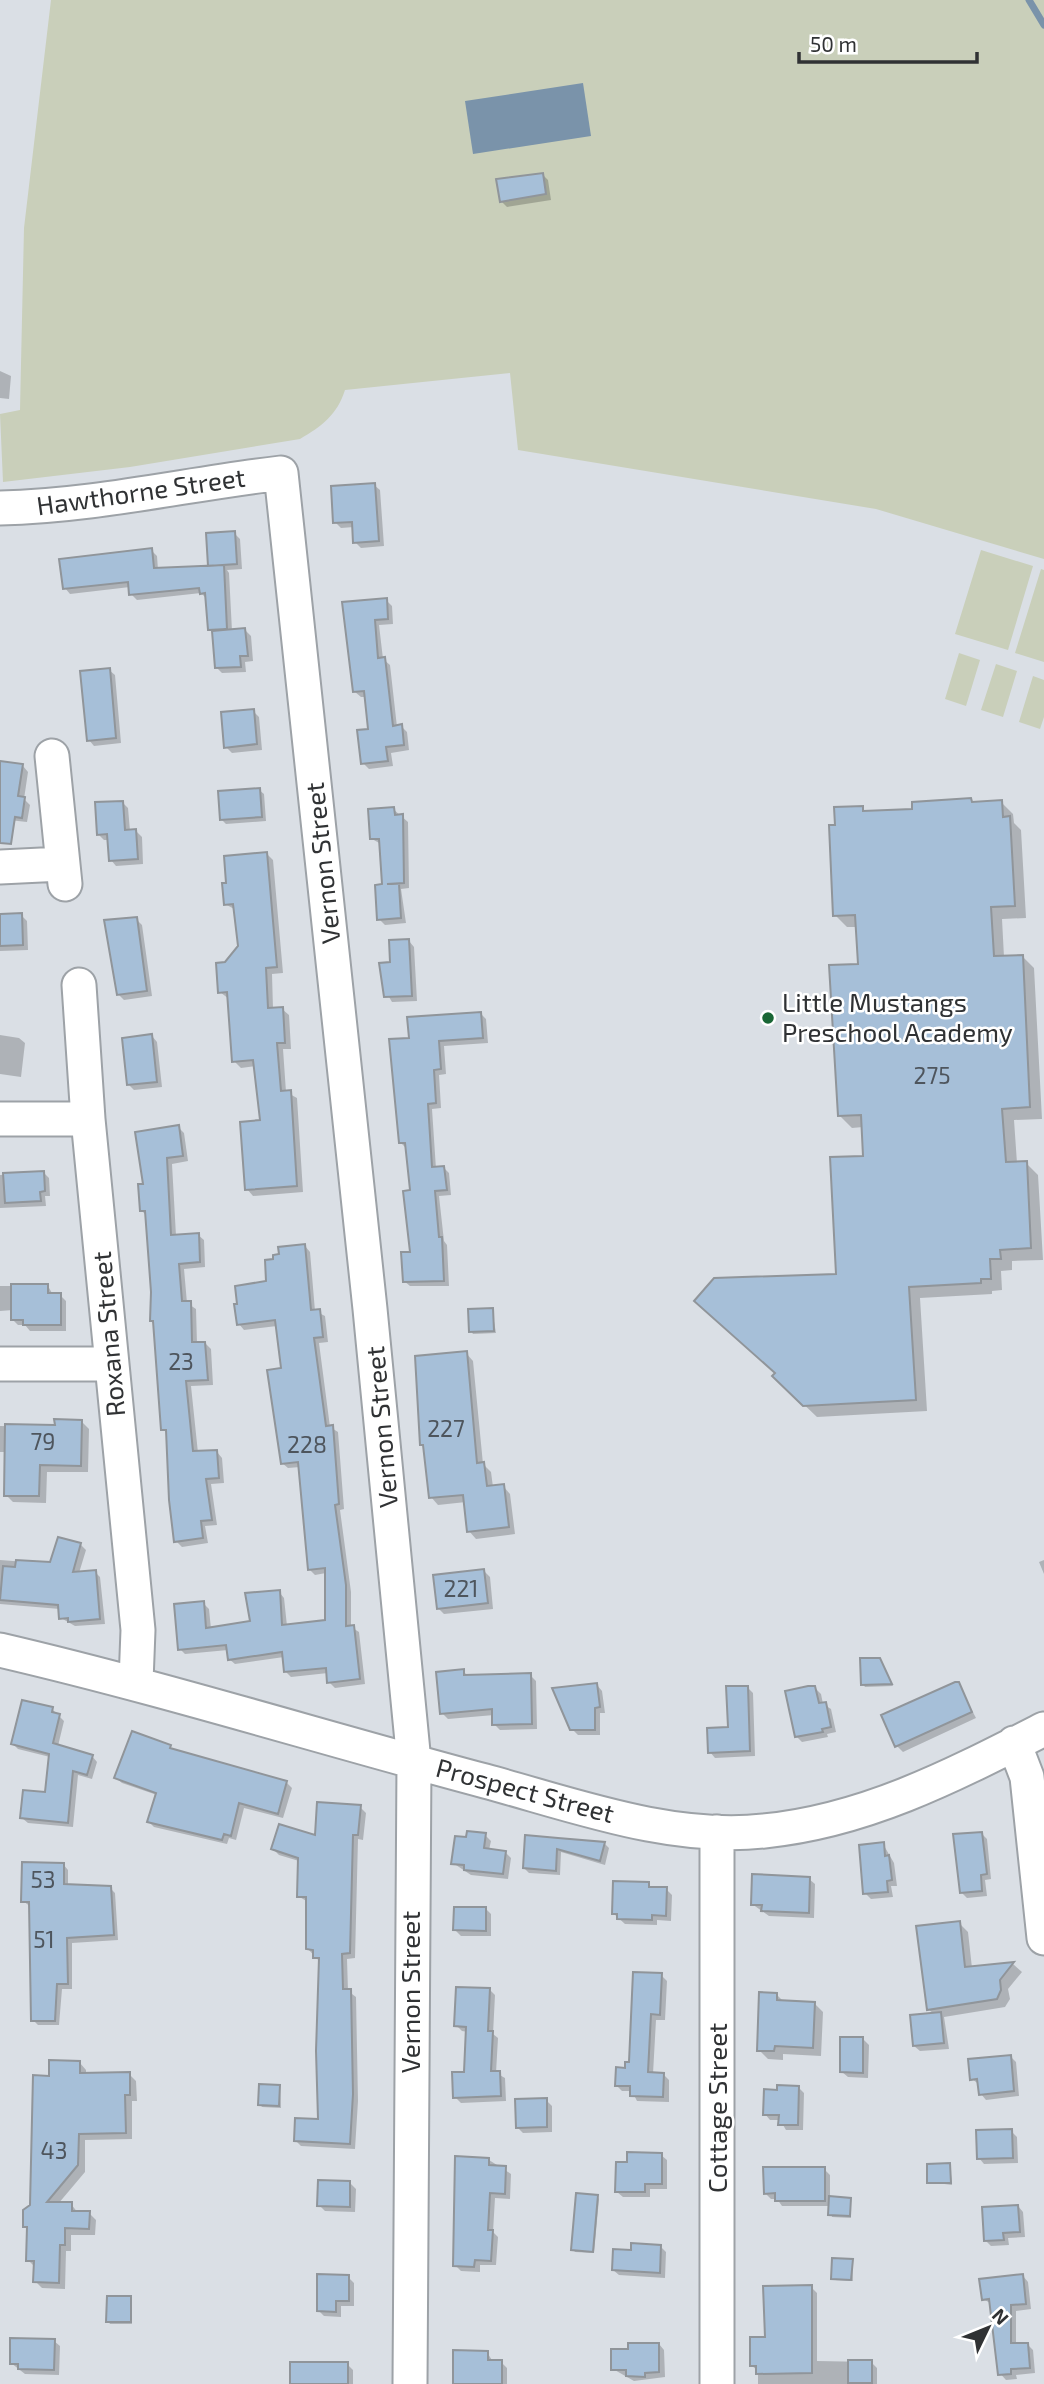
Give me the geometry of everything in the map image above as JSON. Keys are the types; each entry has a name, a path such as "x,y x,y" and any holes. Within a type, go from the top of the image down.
{"street":[{"name":"Hawthorne Street","path":"0,508 42,507 116,499 281,473"},
{"name":"Vernon Street","path":"281,473 370,1309 414,1762 410,2384"},
{"path":"0,867 64,874 52,756"},
{"name":"Roxana Street","path":"79,985 88,1119 138,1630 136,1682"},
{"path":"0,1119 88,1119"},
{"path":"0,1364 112,1364"},
{"name":"Prospect Street","path":"0,1650 136,1682 414,1762 644,1823 717,1832 797,1828 876,1808 957,1774 1044,1729"},
{"path":"1014,1743 1027,1777 1044,1938"},
{"name":"Cottage Street","path":"717,1832 717,2384"}],"green space":[{"path":"51,0 1044,0 1044,559 876,509 518,450 510,373 345,390 328,419 300,439 130,467 3,482 0,414 20,410 24,228"},
{"path":"981,550 1033,566 1008,650 955,634"},
{"path":"1041,569 1044,570 1044,662 1015,653"},
{"path":"959,653 980,660 966,706 945,699"},
{"path":"996,664 1017,671 1003,717 981,710"},
{"path":"1033,676 1044,680 1044,717 1040,729 1019,722"}],"water":[{"path":"583,83 591,136 473,154 465,101"}],"building":[{"path":"543,173 546,194 500,202 496,179"},
{"path":"375,483 379,541 353,543 352,522 333,523 331,486"},
{"path":"235,531 237,564 208,566 206,533"},
{"path":"152,548 154,568 224,565 227,629 208,630 205,593 200,594 199,588 129,595 128,582 63,589 59,559"},
{"path":"387,598 388,619 375,620 378,658 385,657 393,726 402,724 404,745 386,747 388,761 361,764 357,730 368,729 364,691 353,692 342,602"},
{"path":"245,628 248,656 240,656 241,667 215,668 212,631"},
{"path":"110,668 116,738 87,741 80,671"},
{"path":"254,709 257,744 224,748 221,712"},
{"path":"0,761 23,764 18,796 25,797 22,818 15,817 11,844 0,843"},
{"path":"260,788 262,817 220,820 218,791"},
{"path":"971,798 972,802 1002,800 1003,817 1010,816 1015,906 991,907 994,956 1023,955 1030,1107 1002,1109 1006,1162 1027,1161 1031,1248 1000,1250 1001,1259 990,1259 991,1279 981,1279 981,1283 909,1287 916,1400 803,1406 772,1376 775,1373 694,1301 714,1278 836,1274 830,1157 863,1156 861,1115 838,1116 829,965 858,964 855,915 833,916 829,825 835,825 834,807 863,806 863,811 912,809 912,802"},
{"path":"123,801 125,830 136,829 138,859 109,861 107,834 97,835 95,802"},
{"path":"394,807 395,815 403,814 404,883 387,884 399,884 401,918 377,920 375,885 382,884 379,839 370,839 368,809"},
{"path":"267,852 277,967 266,968 268,1008 283,1007 285,1043 277,1043 281,1091 291,1090 297,1186 245,1190 240,1122 260,1120 253,1060 232,1062 227,992 218,993 216,963 225,962 238,946 233,904 224,905 224,856"},
{"path":"22,913 23,945 0,946 0,914"},
{"path":"137,917 147,991 117,995 104,920"},
{"path":"409,939 412,996 384,997 379,963 390,962 389,940"},
{"path":"481,1012 483,1038 439,1041 441,1069 434,1070 436,1103 428,1104 432,1167 444,1166 447,1190 435,1191 439,1237 442,1237 444,1281 403,1282 401,1252 410,1252 403,1191 410,1190 405,1143 399,1143 389,1039 409,1038 407,1017"},
{"path":"152,1034 157,1082 127,1085 122,1038"},
{"path":"179,1125 183,1156 167,1158 171,1235 199,1233 200,1262 179,1264 182,1301 191,1301 192,1342 205,1342 208,1380 186,1381 193,1451 217,1450 219,1478 206,1479 212,1520 201,1521 203,1538 174,1542 166,1430 161,1430 153,1321 150,1321 151,1292 145,1211 140,1211 138,1184 143,1184 135,1132"},
{"path":"44,1171 45,1191 40,1192 41,1201 5,1203 3,1173"},
{"path":"305,1244 311,1310 320,1309 323,1337 314,1338 326,1426 333,1425 339,1504 335,1505 346,1585 346,1626 354,1625 360,1679 327,1683 326,1668 284,1672 282,1652 228,1660 226,1645 178,1650 174,1604 204,1601 206,1628 250,1621 245,1593 280,1590 282,1625 325,1620 325,1568 308,1570 298,1462 281,1464 267,1370 281,1368 275,1320 237,1325 234,1304 237,1304 235,1286 266,1281 265,1260 273,1259 273,1255 279,1254 278,1247"},
{"path":"11,1284 48,1284 48,1293 61,1293 61,1325 23,1325 23,1320 11,1320"},
{"path":"493,1308 494,1331 469,1332 468,1309"},
{"path":"467,1351 477,1463 484,1462 487,1486 504,1484 509,1527 467,1532 463,1495 429,1498 423,1445 420,1445 415,1356"},
{"path":"54,1419 82,1420 81,1466 40,1465 39,1496 4,1496 5,1424 55,1425"},
{"path":"58,1537 81,1543 73,1572 96,1570 100,1619 68,1622 68,1618 59,1619 58,1605 0,1600 3,1566 15,1567 16,1560 50,1562"},
{"path":"484,1569 488,1603 437,1609 433,1575"},
{"path":"860,1658 880,1658 892,1684 861,1685"},
{"path":"464,1669 464,1675 531,1673 532,1724 492,1725 492,1709 440,1714 436,1672"},
{"path":"959,1682 972,1712 895,1747 881,1715"},
{"path":"597,1683 600,1707 595,1708 595,1730 570,1730 552,1688"},
{"path":"726,1686 748,1686 750,1751 708,1753 707,1728 728,1727"},
{"path":"815,1686 819,1703 826,1702 831,1727 822,1729 823,1732 795,1737 785,1691"},
{"path":"22,1700 53,1707 52,1712 60,1714 53,1743 93,1755 87,1775 73,1771 68,1823 20,1818 23,1790 45,1792 49,1754 11,1744"},
{"path":"132,1731 171,1745 170,1748 287,1781 278,1814 239,1803 231,1836 224,1834 222,1840 147,1822 156,1793 114,1778"},
{"path":"317,1802 361,1805 358,1835 353,1835 350,1953 342,1954 343,1989 351,1989 353,2094 350,2144 294,2141 295,2118 318,2119 316,2051 319,1958 313,1958 313,1950 306,1949 306,1897 297,1897 298,1858 271,1849 279,1824 315,1835"},
{"path":"467,1831 486,1833 484,1848 506,1851 503,1874 464,1870 464,1865 451,1864 455,1836 466,1837"},
{"path":"982,1832 987,1874 981,1875 982,1891 960,1893 953,1834"},
{"path":"525,1835 605,1842 600,1861 557,1849 556,1871 523,1868"},
{"path":"884,1842 885,1856 889,1855 892,1880 887,1881 888,1892 863,1894 859,1845"},
{"path":"22,1862 64,1863 64,1884 111,1886 114,1935 67,1938 68,1984 57,1984 55,2021 31,2021 29,1902 21,1902"},
{"path":"752,1874 810,1877 809,1913 761,1911 762,1905 751,1905"},
{"path":"613,1881 649,1882 649,1887 667,1887 666,1916 652,1915 652,1920 617,1919 617,1914 612,1914"},
{"path":"454,1907 486,1907 486,1931 453,1930"},
{"path":"960,1921 965,1967 1014,1962 1000,1980 1001,1990 997,1999 927,2010 916,1926"},
{"path":"633,1972 662,1973 660,2015 651,2014 648,2072 664,2073 663,2097 630,2096 630,2086 615,2086 616,2067 625,2068 625,2062 629,2062"},
{"path":"456,1987 490,1988 488,2031 493,2031 491,2071 500,2071 501,2096 453,2098 452,2072 464,2072 466,2027 454,2026"},
{"path":"759,1992 777,1993 777,2000 815,2002 813,2048 775,2046 774,2051 757,2051"},
{"path":"941,2012 944,2043 913,2046 910,2015"},
{"path":"840,2037 863,2037 863,2073 840,2072"},
{"path":"1011,2055 1014,2091 979,2095 977,2079 970,2080 968,2059"},
{"path":"49,2060 80,2061 80,2073 130,2072 130,2095 125,2095 126,2133 79,2134 78,2165 47,2202 72,2202 72,2211 90,2211 89,2229 65,2228 65,2245 60,2245 59,2283 33,2282 34,2261 26,2261 27,2227 23,2227 23,2210 30,2205 33,2075 49,2076"},
{"path":"259,2084 280,2085 279,2106 258,2105"},
{"path":"777,2085 799,2086 798,2125 778,2125 779,2115 763,2115 764,2089 777,2090"},
{"path":"547,2098 547,2127 516,2128 515,2099"},
{"path":"1012,2129 1013,2158 977,2159 976,2130"},
{"path":"627,2152 662,2153 662,2184 645,2184 645,2192 615,2192 616,2162 627,2162"},
{"path":"455,2156 489,2158 489,2165 506,2166 505,2194 490,2193 488,2230 493,2230 491,2261 475,2260 474,2267 453,2266"},
{"path":"950,2163 951,2183 927,2183 927,2164"},
{"path":"763,2167 825,2167 825,2201 775,2201 775,2193 764,2194"},
{"path":"318,2180 350,2181 350,2207 317,2206"},
{"path":"576,2193 598,2195 593,2252 571,2250"},
{"path":"829,2196 851,2198 850,2216 828,2215"},
{"path":"1018,2205 1020,2232 1003,2233 1004,2240 984,2241 982,2207"},
{"path":"631,2243 661,2245 660,2273 612,2270 613,2249 631,2250"},
{"path":"832,2258 853,2259 851,2280 831,2279"},
{"path":"317,2274 349,2275 349,2301 336,2301 336,2312 317,2311"},
{"path":"1023,2274 1026,2304 1011,2305 1011,2343 1028,2343 1030,2368 1011,2369 1011,2374 998,2375 989,2299 982,2300 979,2279"},
{"path":"812,2285 812,2373 756,2374 756,2366 750,2366 750,2337 765,2337 763,2286"},
{"path":"107,2296 131,2296 131,2322 106,2322"},
{"path":"10,2338 55,2339 54,2370 18,2369 18,2364 10,2364"},
{"path":"628,2343 659,2343 659,2372 645,2373 645,2377 626,2376 626,2370 611,2370 611,2349 628,2349"},
{"path":"453,2350 488,2351 488,2360 502,2360 502,2384 453,2384"},
{"path":"848,2360 872,2360 872,2383 848,2383"},
{"path":"290,2362 348,2362 348,2384 290,2384"}],"waterway":[{"path":"1029,0 1044,25"}],"place":[{"name":"Little Mustangs Preschool Academy","path":"768,1018"}]}
